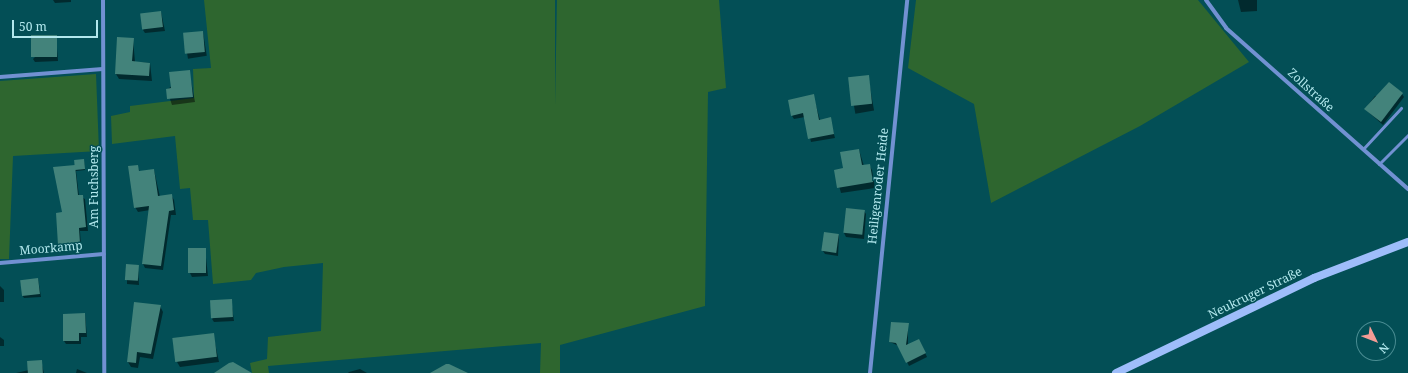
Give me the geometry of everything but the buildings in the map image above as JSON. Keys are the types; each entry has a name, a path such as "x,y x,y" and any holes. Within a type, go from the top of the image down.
{"street":[{"name":"Am Fuchsberg","path":"103,0 104,373"},
{"name":"Heiligenroder Heide","path":"870,373 906,0"},
{"name":"Zollstraße","path":"1206,0 1226,28 1408,189"},
{"path":"0,77 103,69"},
{"name":"Neukruger Straße","path":"1116,373 1314,278 1408,242"},
{"name":"Moorkamp","path":"0,263 104,254"}],"lane":[{"path":"1363,149 1401,108"},
{"path":"1378,164 1408,135"}],"green space":[{"path":"204,0 555,0 555,105 557,0 719,0 726,88 708,92 705,306 560,345 560,373 540,373 541,343 268,366 269,373 252,373 250,363 267,359 268,337 321,331 323,263 284,267 256,273 251,280 213,284 208,220 193,220 190,188 180,189 175,136 112,144 111,116 130,112 130,106 194,98 193,69 211,68"},
{"path":"916,0 1198,0 1249,62 1140,126 991,203 974,104 908,68"},
{"path":"96,74 99,151 13,156 9,259 0,259 0,81"}]}
